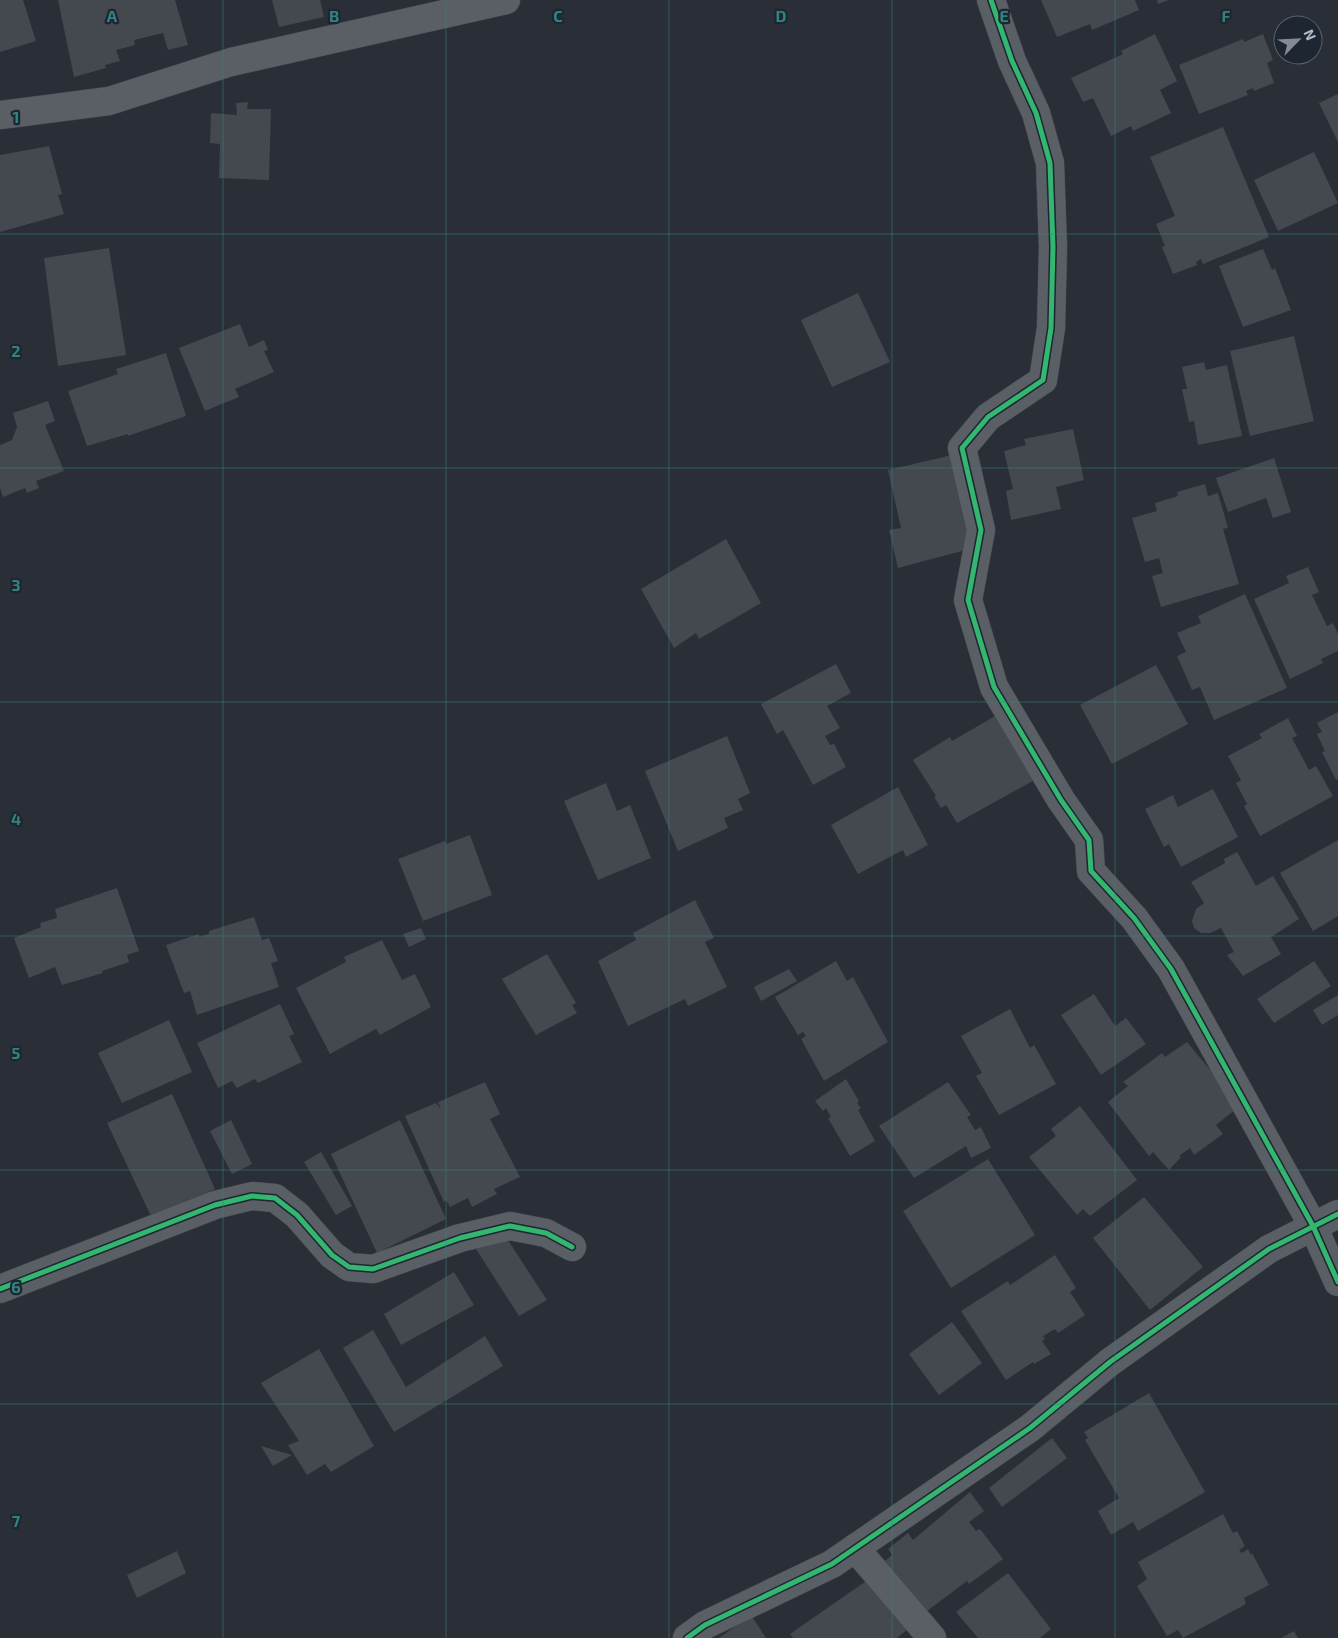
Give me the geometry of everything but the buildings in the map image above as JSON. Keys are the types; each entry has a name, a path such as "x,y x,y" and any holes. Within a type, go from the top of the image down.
{"street":[{"path":"0,115 109,100 231,62 506,0"},
{"path":"991,0 1012,61 1036,113 1050,163 1053,247 1051,328 1043,380 988,417 962,448 981,530 968,600 994,687 1061,800 1089,840 1091,871 1134,918 1170,969 1313,1226 1338,1282"},
{"path":"0,1289 215,1206 252,1196 275,1198 297,1215 332,1255 349,1267 373,1269 460,1238 510,1226 546,1233 572,1247"},
{"path":"687,1638 705,1625 832,1564 1030,1428 1110,1362 1269,1249 1338,1214"},
{"path":"855,1548 932,1638"}],"cycle path":[{"path":"991,0 1012,61 1036,113 1050,163 1053,247 1051,328 1043,380 988,417 962,448 981,530 968,600 994,687 1061,800 1089,840 1091,871 1134,918 1171,969 1313,1226 1338,1282"},
{"path":"0,1289 215,1205 252,1196 275,1198 297,1215 332,1255 349,1267 373,1269 460,1238 510,1226 546,1233 572,1247"},
{"path":"687,1638 705,1625 832,1564 1030,1428 1110,1362 1269,1249 1338,1214"}]}
